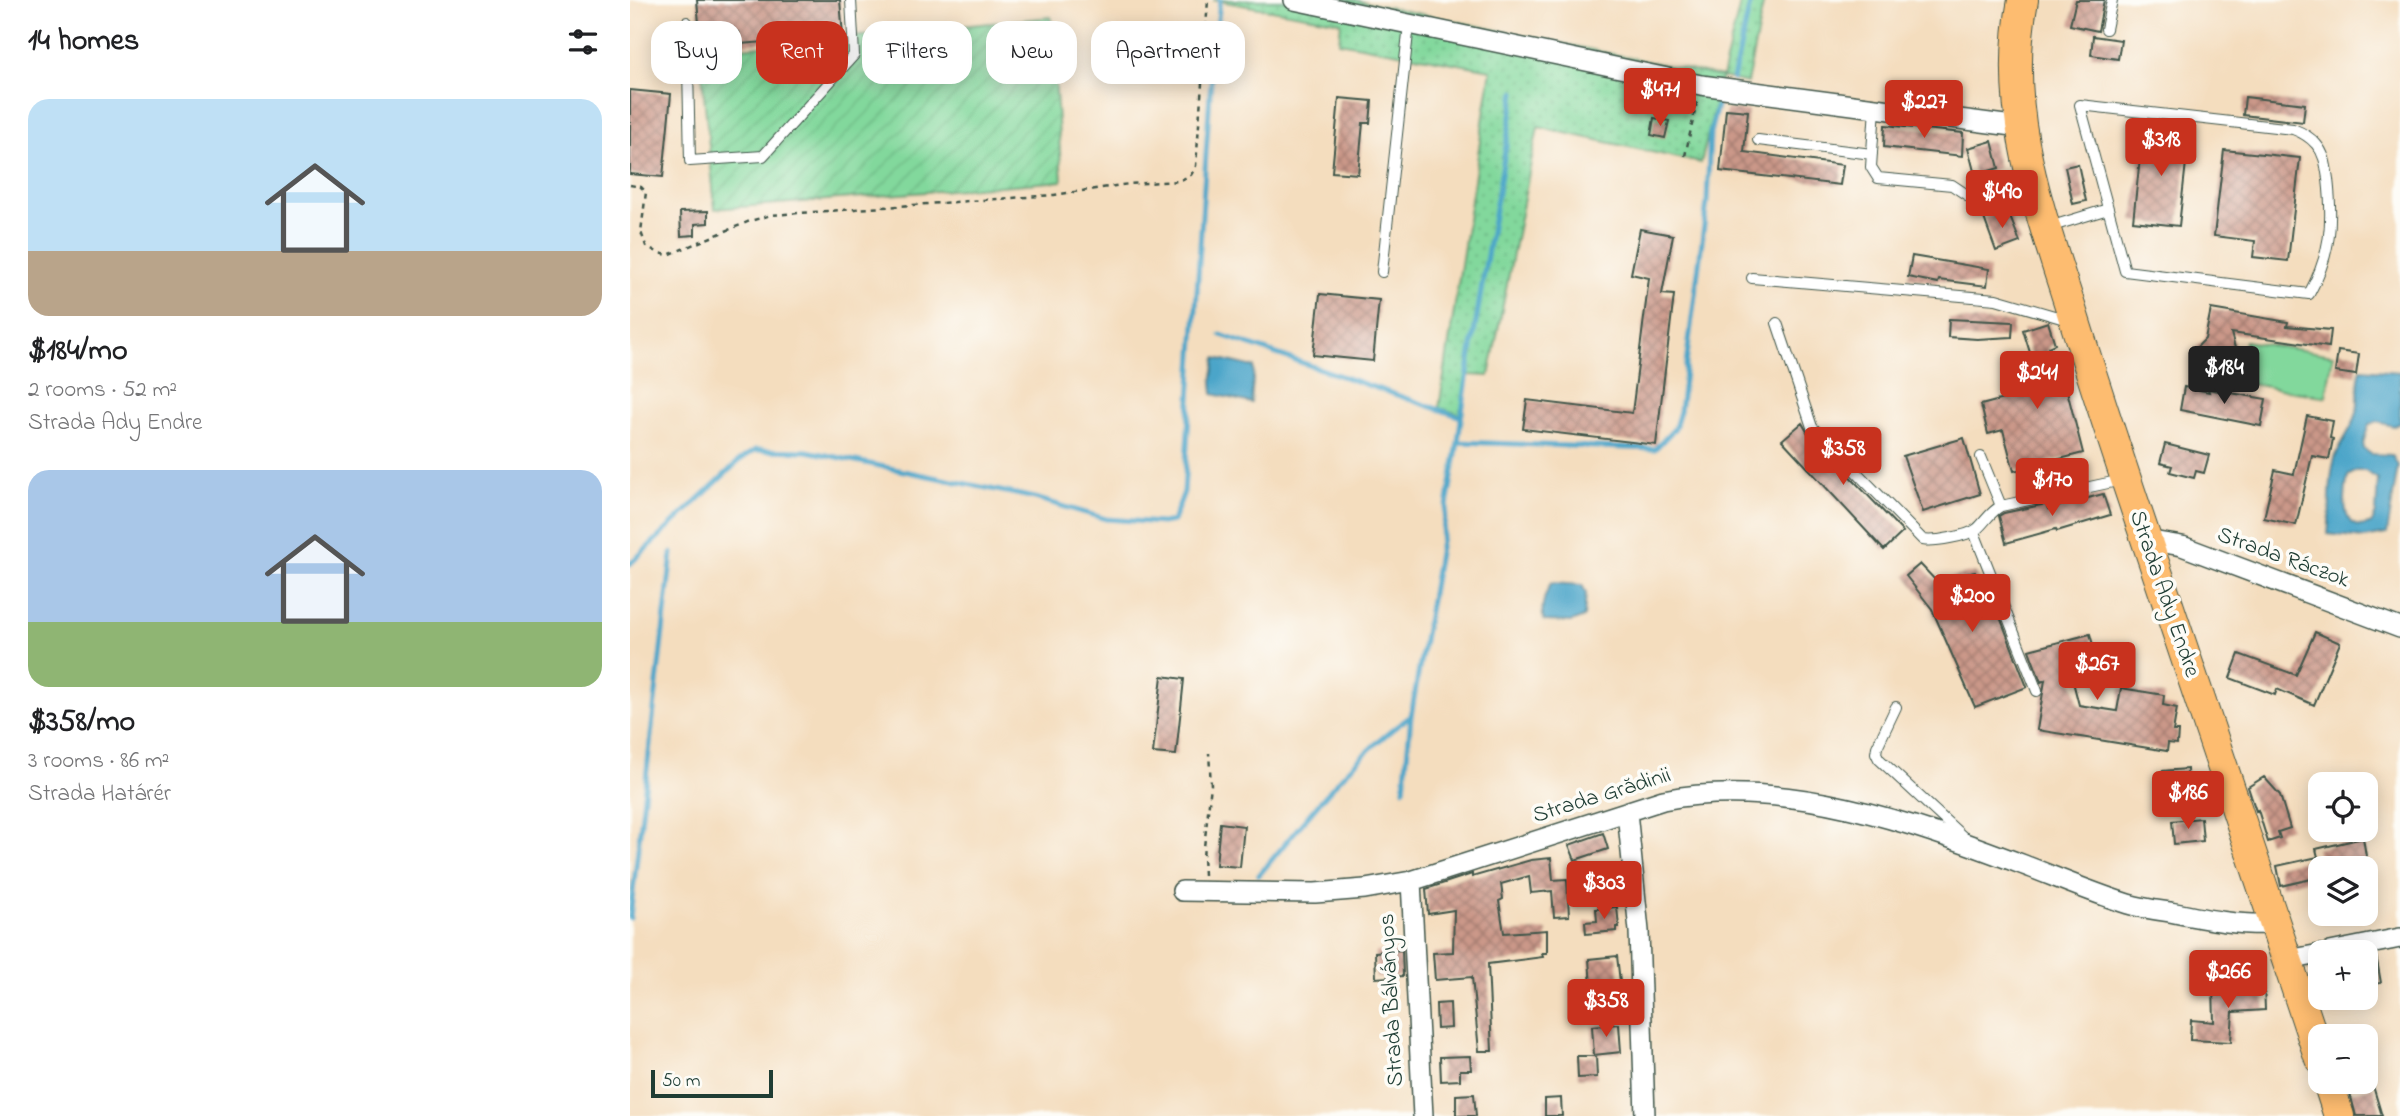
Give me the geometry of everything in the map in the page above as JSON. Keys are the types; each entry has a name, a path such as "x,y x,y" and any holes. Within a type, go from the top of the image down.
{"main road":[{"name":"Strada Ady Endre","path":"2023,0 2017,92 2030,180 2146,540 2309,1024"},
{"path":"2332,1094 2339,1116"}],"street":[{"path":"1294,0 1701,85 2021,127"},
{"name":"Strada Ráczok","path":"2146,540 2182,546 2400,628"},
{"name":"Strada Grădinii","path":"1182,891 1315,893 1364,889 1411,881 1627,812 1688,796 1737,794 1850,809 1971,845 2130,905 2215,921 2252,925 2275,924"},
{"path":"1627,812 1639,931 1645,1116"},
{"name":"Strada Bálványos","path":"1411,881 1423,1116"},
{"path":"2378,942 2400,938"},
{"path":"2288,960 2308,956"}],"lane":[{"path":"688,84 690,162 763,156 855,55 851,0"},
{"path":"2106,29 2112,0"},
{"path":"1382,272 1409,24"},
{"path":"2080,105 2293,129 2316,144 2322,153 2332,213 2328,245 2320,274 2309,294 2125,271 2108,209 2080,105"},
{"path":"1875,108 1871,167 1878,178 1952,185 1970,197 1985,195 2030,180"},
{"path":"1758,140 1872,154"},
{"path":"2045,228 2108,209"},
{"path":"1752,278 1996,299 2075,322"},
{"path":"1777,323 1812,427 1923,540 1932,542 1974,531 1989,514 2001,506 2126,479"},
{"path":"1981,457 2001,506"},
{"path":"1974,531 2037,691"},
{"path":"1896,707 1877,747 1879,760 1971,845"}],"path":[{"path":"630,185 641,187 646,192 641,232 646,246 652,251 668,255 771,215 1054,195 1085,189 1179,181 1191,175 1196,166 1209,0"},
{"path":"1685,156 1701,85"},
{"path":"1207,891 1203,856 1210,785 1209,753"}],"green space":[{"path":"1213,0 1354,0 1722,77 1701,163 1538,127 1489,376 1467,375 1463,415 1439,408 1491,70 1339,42 1341,22"},
{"path":"1741,0 1764,0 1747,83 1722,77"},
{"path":"1051,17 1051,21 1011,21"},
{"path":"986,23 986,84 1055,84 1062,181 715,209 703,84 742,84 742,48 756,46 756,84 848,84 848,37 862,36 862,84 972,84 972,25"},
{"path":"2245,341 2333,355 2326,397 2239,382"}],"water":[{"path":"1216,358 1254,367 1251,403 1213,394"},
{"path":"2361,369 2400,372 2400,423 2394,426 2377,422 2369,424 2363,443 2364,449 2371,454 2392,455 2398,466 2387,534 2364,538 2328,534 2332,471 2336,455 2357,412","holes":["2357,471 2365,471 2378,479 2376,513 2372,523 2361,526 2349,519 2345,493 2348,476"]},
{"path":"1551,583 1582,585 1586,593 1584,617 1571,622 1544,621 1544,602"}],"building":[{"path":"697,0 840,0 842,21 756,21 756,43 742,44 742,21 699,21"},
{"path":"2076,0 2104,0 2098,31 2070,25"},
{"path":"2093,36 2121,40 2118,59 2091,55"},
{"path":"630,90 671,94 663,177 630,174"},
{"path":"2245,97 2305,104 2303,122 2243,115"},
{"path":"1339,98 1372,101 1370,123 1363,123 1358,174 1332,172"},
{"path":"1726,109 1748,111 1744,152 1843,165 1840,185 1720,171"},
{"path":"1654,118 1669,121 1665,138 1651,135"},
{"path":"1885,125 1963,133 1962,156 1884,147"},
{"path":"2143,131 2189,135 2179,226 2133,221"},
{"path":"1992,141 1999,168 1975,175 1968,148"},
{"path":"2224,150 2300,158 2288,261 2253,257 2255,241 2214,236"},
{"path":"2078,164 2086,201 2073,204 2065,167"},
{"path":"2007,209 2020,242 1996,251 1984,218"},
{"path":"708,211 708,223 695,224 695,235 681,236 680,212"},
{"path":"1640,229 1673,235 1662,294 1674,295 1656,445 1523,429 1527,400 1632,413 1649,278 1631,274"},
{"path":"1912,256 1989,269 1987,286 1939,280 1938,283 1908,277"},
{"path":"1320,294 1379,300 1373,361 1313,355"},
{"path":"2211,309 2288,322 2287,326 2331,330 2329,347 2231,333 2238,360 2207,387 2195,349 2205,339"},
{"path":"1949,319 2013,322 2012,337 1948,337"},
{"path":"2048,322 2055,344 2048,347 2059,385 2065,383 2083,453 2014,471 2003,430 1988,434 1981,405 2026,393 2021,376 2036,372 2023,330"},
{"path":"2338,351 2359,354 2356,375 2335,372"},
{"path":"2184,387 2266,399 2261,426 2180,410"},
{"path":"2307,416 2333,421 2329,459 2312,456 2296,525 2264,518 2275,470 2294,474"},
{"path":"1802,423 1807,432 1903,532 1884,550 1782,440"},
{"path":"1964,438 1980,494 1923,512 1903,456"},
{"path":"2165,444 2209,455 2204,473 2196,471 2194,478 2170,472 2172,466 2160,463"},
{"path":"2103,494 2110,515 2006,543 1999,516 2004,513 2046,504 2048,509"},
{"path":"1920,564 1936,581 1975,572 1982,589 1988,586 2027,687 1975,707 1932,609 1906,576"},
{"path":"2315,632 2340,643 2314,705 2277,689 2275,695 2230,678 2239,654 2296,675"},
{"path":"2090,634 2100,671 2072,678 2079,705 2117,711 2121,688 2164,695 2163,705 2177,708 2173,731 2178,731 2177,744 2168,743 2167,751 2037,730 2045,680 2041,682 2029,650"},
{"path":"1162,676 1184,679 1176,755 1153,753"},
{"path":"2187,769 2188,791 2163,793 2162,771"},
{"path":"2264,777 2280,795 2290,828 2278,832 2280,838 2268,842 2248,787"},
{"path":"2201,818 2203,841 2174,844 2172,821"},
{"path":"1220,823 1244,826 1240,867 1216,865"},
{"path":"1603,833 1608,849 1575,860 1569,845"},
{"path":"2346,842 2364,842 2366,856 2318,856 2316,849"},
{"path":"1551,858 1553,880 1567,879 1569,916 1554,917 1552,891 1531,893 1529,876 1501,884 1503,899 1499,901 1504,933 1547,930 1547,953 1542,953 1543,957 1488,964 1492,1051 1479,1051 1472,977 1435,980 1433,953 1453,952 1454,910 1428,914 1426,889 1472,874 1472,877 1531,860"},
{"path":"2308,859 2308,880 2281,886 2277,866"},
{"path":"1617,907 1619,927 1616,927 1616,931 1586,934 1585,922 1597,921 1596,909"},
{"path":"1402,950 1403,976 1376,978 1375,952"},
{"path":"1617,956 1620,982 1591,986 1589,959"},
{"path":"2264,983 2265,1010 2233,1012 2231,1042 2190,1040 2191,1020 2214,1022 2213,985"},
{"path":"1450,1003 1451,1028 1437,1029 1436,1004"},
{"path":"1619,1024 1621,1052 1594,1055 1592,1026"},
{"path":"1470,1056 1471,1070 1460,1070 1460,1080 1441,1081 1440,1057"},
{"path":"1577,1056 1596,1056 1597,1077 1578,1078"},
{"path":"1474,1094 1476,1116 1456,1116 1456,1095"},
{"path":"2350,1094 2375,1094 2382,1116 2356,1116"},
{"path":"1561,1098 1562,1116 1545,1116 1545,1099"}],"waterway":[{"path":"630,564 740,460 755,450 807,451 1035,498 1106,519 1162,523 1173,521 1184,492 1210,93 1220,0"},
{"path":"1733,79 1751,0"},
{"path":"1458,442 1515,92"},
{"path":"1404,789 1411,716 1458,442 1655,449 1675,428 1680,411 1707,202 1710,133 1718,102"},
{"path":"1221,335 1461,417"},
{"path":"630,918 672,553"},
{"path":"1259,875 1348,770 1368,750 1411,716"}]}
